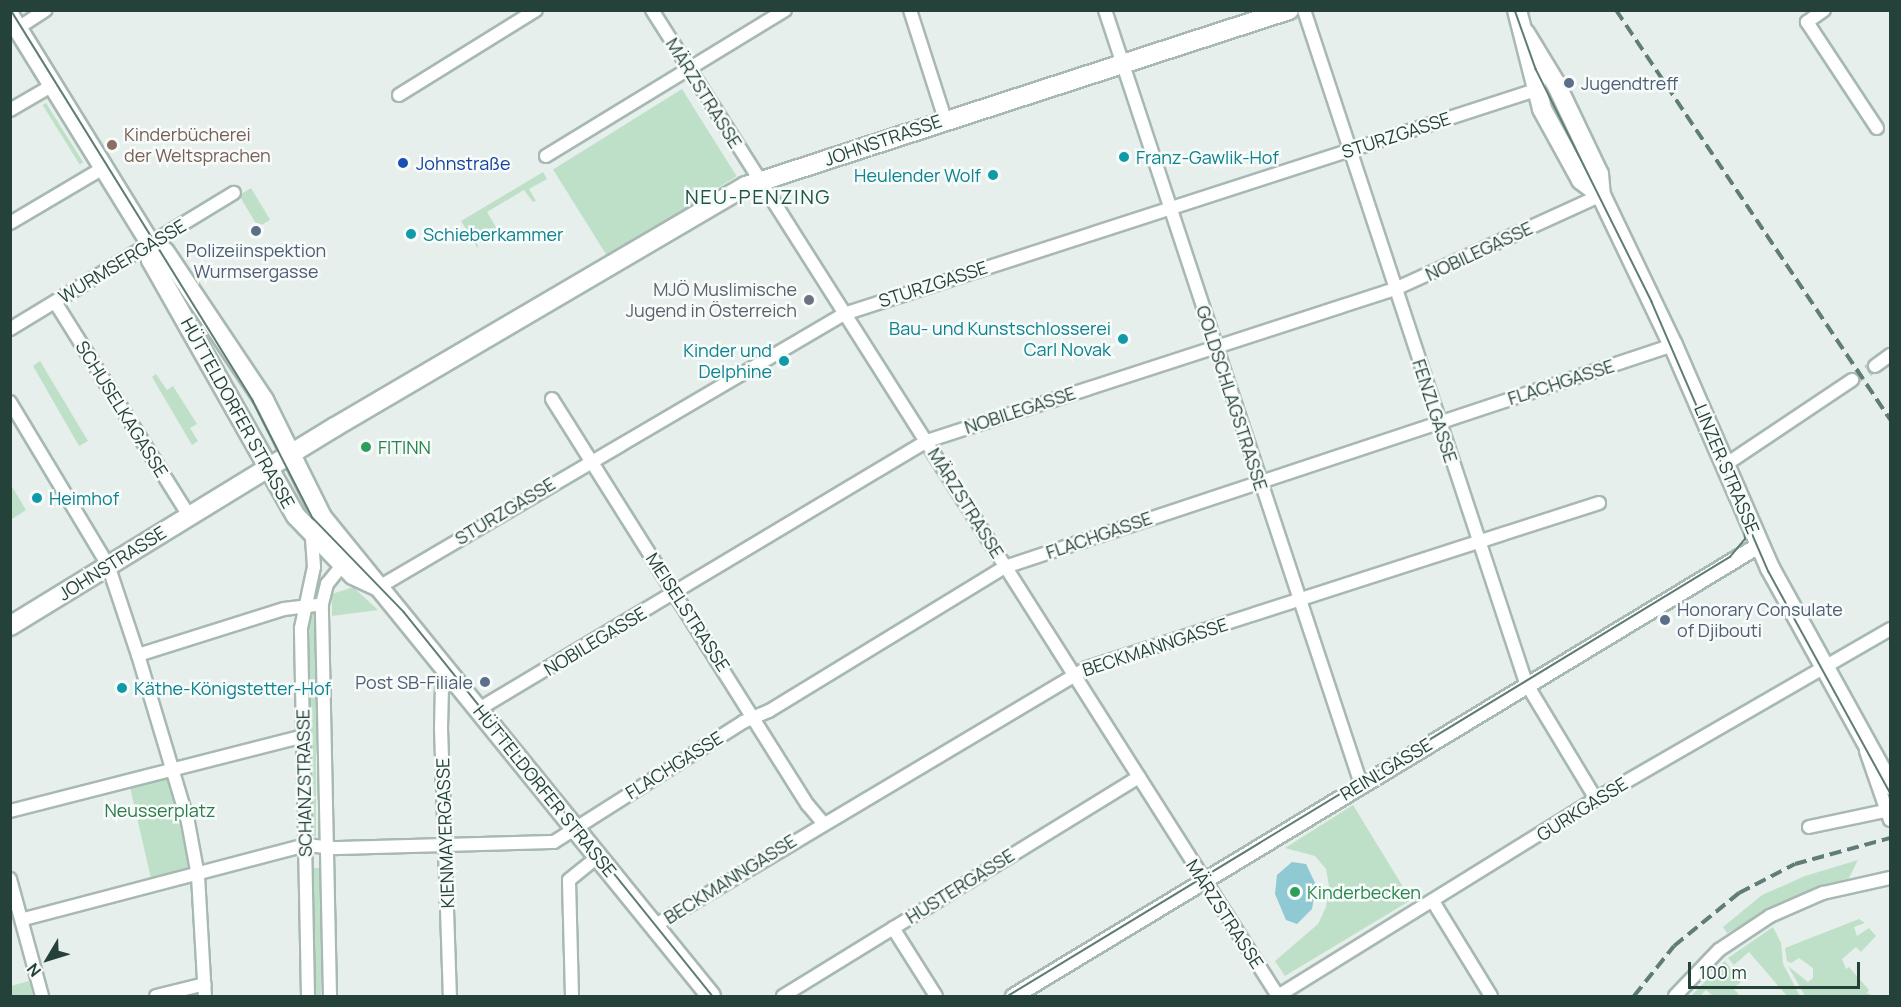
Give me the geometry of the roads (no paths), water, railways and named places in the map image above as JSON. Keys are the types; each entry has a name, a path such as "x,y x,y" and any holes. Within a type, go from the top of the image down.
{"main road":[{"name":"JOHNSTRASSE","path":"10,626 290,454 706,209 759,181 945,119 1289,10"},
{"name":"LINZER STRASSE","path":"1517,10 1525,33 1536,90 1569,162 1581,180 1601,195"},
{"name":"HÜTTELDORFER STRASSE","path":"14,22 150,243 165,252 255,385 281,431 311,501 348,559"},
{"name":"LINZER STRASSE","path":"1525,33 1556,84 1599,174 1601,195 1673,345 1760,544 1822,665 1890,785"},
{"name":"HÜTTELDORFER STRASSE","path":"150,243 151,260 269,468 312,536 348,559 379,587 711,996"}],"street":[{"path":"14,22 46,10"},
{"path":"399,95 536,10"},
{"name":"MÄRZSTRASSE","path":"652,10 1278,996"},
{"path":"546,156 785,10"},
{"path":"910,10 945,119"},
{"name":"GOLDSCHLAGSTRASSE","path":"1105,10 1214,346 1361,784"},
{"name":"FENZLGASSE","path":"1304,10 1526,683 1596,799"},
{"path":"1824,10 1807,22 1877,128"},
{"path":"10,110 53,85"},
{"name":"STURZGASSE","path":"379,587 591,460 844,314 1536,90"},
{"path":"10,223 103,168"},
{"name":"WURMSERGASSE","path":"10,329 234,193"},
{"name":"NOBILEGASSE","path":"479,709 927,441 1214,346 1395,290 1601,195"},
{"name":"SCHUSELKAGASSE","path":"55,302 189,516"},
{"name":"FLACHGASSE","path":"198,876 303,850 554,842 573,828 755,717 1005,567 1673,345"},
{"path":"1875,366 1890,356"},
{"path":"1725,465 1852,380"},
{"name":"MEISELSTRASSE","path":"552,399 824,824"},
{"path":"10,402 108,565 174,769 198,876 206,990 156,996"},
{"name":"BECKMANNGASSE","path":"654,926 1073,674 1599,502"},
{"name":"SCHANZSTRASSE","path":"308,996 303,850 303,606 314,567 312,536"},
{"name":"REINLGASSE","path":"1013,996 1526,683 1760,544"},
{"name":"SCHANZSTRASSE","path":"330,996 329,849 322,604 327,584 348,559"},
{"path":"138,655 303,606 322,604"},
{"name":"GURKGASSE","path":"1278,996 1434,903 1596,799 1822,665 1890,629"},
{"name":"KIENMAYERGASSE","path":"447,670 442,685 441,728 450,996"},
{"path":"10,812 304,736"},
{"name":"LINZER STRASSE","path":"1862,738 1890,766"},
{"name":"LINZER STRASSE","path":"1862,738 1888,816"},
{"name":"HUSTERGASSE","path":"783,996 1139,777"},
{"path":"1809,827 1888,816"},
{"path":"572,996 569,880 597,857"},
{"path":"24,919 198,876"},
{"path":"1675,996 1719,950 1770,916 1823,892 1890,878"},
{"path":"10,879 24,919 42,996"},
{"path":"1434,903 1491,996"},
{"path":"893,928 936,996"}],"water":[{"name":"Kinderbecken","path":"1292,862 1306,864 1316,885 1312,909 1297,924 1286,920 1275,894 1277,875"}],"tunnel":[{"path":"1852,380 1875,366"}],"tram line":[{"path":"11,10 253,401 313,518 404,612 713,996"},
{"path":"1515,10 1536,69 1652,302 1769,572 1890,792"},
{"path":"1008,996 1730,557 1745,539 1743,512"}],"railway":[{"path":"1616,10 1890,420"},
{"path":"1634,996 1674,946 1739,893 1795,864 1890,838"}],"place":[{"name":"Jugendtreff","path":"1569,83"},
{"name":"Kinderbücherei der Weltsprachen","path":"112,145"},
{"name":"Franz-Gawlik-Hof","path":"1124,157"},
{"name":"Johnstraße","path":"403,163"},
{"name":"Heulender Wolf","path":"993,175"},
{"name":"Polizeiinspektion Wurmsergasse","path":"256,231"},
{"name":"Schieberkammer","path":"411,234"},
{"name":"MJÖ Muslimische Jugend in Österreich","path":"809,300"},
{"name":"Bau- und Kunstschlosserei Carl Novak","path":"1123,339"},
{"name":"Kinder und Delphine","path":"784,361"},
{"name":"FITINN","path":"366,447"},
{"name":"Heimhof","path":"37,498"},
{"name":"Honorary Consulate of Djibouti","path":"1665,620"},
{"name":"Post SB-Filiale","path":"485,682"},
{"name":"Käthe-Königstetter-Hof","path":"122,688"},
{"name":"Kinderbecken","path":"1295,892"}],"district":[{"name":"NEU-PENZING","path":"758,196"}],"park label":[{"name":"Neusserplatz","path":"160,810"}]}
